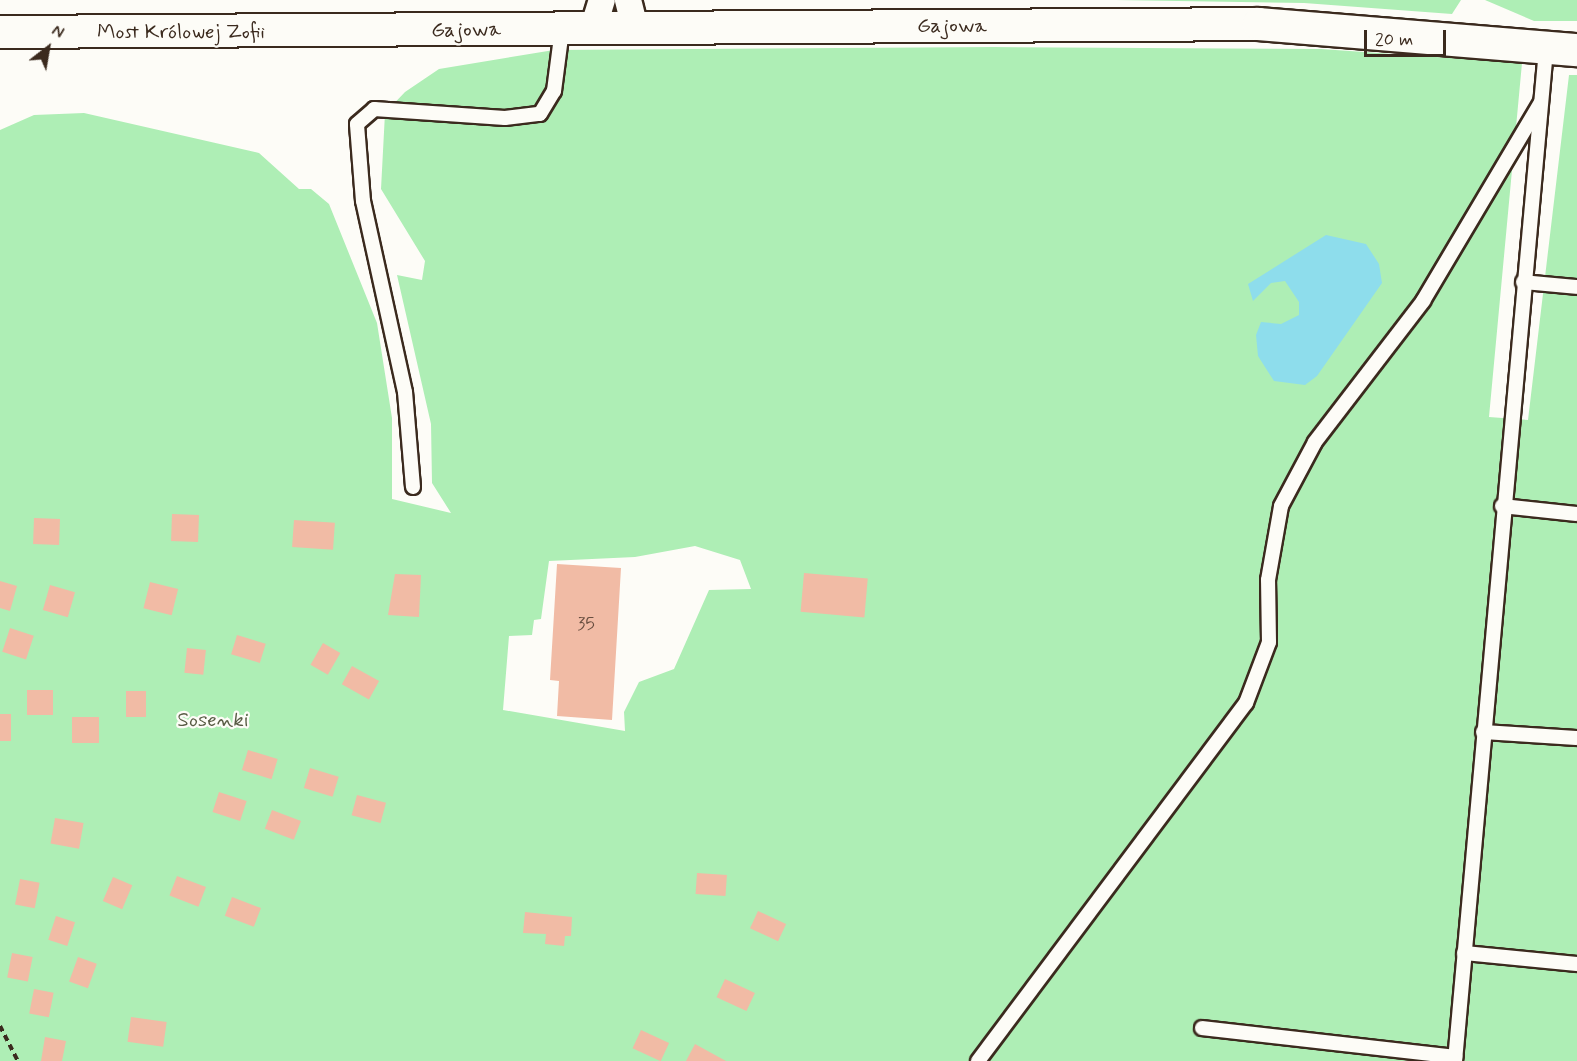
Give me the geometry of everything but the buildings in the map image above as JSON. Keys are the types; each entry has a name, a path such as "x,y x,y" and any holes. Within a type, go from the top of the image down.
{"street":[{"name":"Gajowa","path":"326,32 586,19 631,14 1259,24 1418,33 1546,49 1577,50"},
{"name":"Most Królowej Zofii","path":"0,32 326,32"}],"lane":[{"path":"413,487 405,392 363,201 357,124 374,109 505,118 540,114 554,91 586,19"},
{"path":"1202,1028 1455,1059 1502,506 1546,49"},
{"path":"978,1061 1245,703 1269,642 1269,580 1281,506 1315,442 1423,301 1541,102"},
{"path":"1523,282 1577,287"},
{"path":"1502,506 1577,514"},
{"path":"1483,732 1577,738"},
{"path":"1464,953 1577,964"}],"path":[{"path":"0,1026 18,1061"}],"green space":[{"path":"1115,0 1461,0 1452,14 1304,3"},
{"path":"1485,0 1577,0 1577,21 1534,21"},
{"name":"Sosenki","path":"994,47 1321,49 1522,63 1489,417 1528,420 1569,75 1577,75 1577,1061 0,1061 0,130 34,115 84,113 259,153 299,189 311,189 329,204 377,323 392,418 392,499 451,513 432,483 431,424 397,275 422,280 425,261 381,189 385,113 405,92 439,69 554,50","holes":["695,546 740,560 751,589 709,590 674,669 639,682 624,712 625,731 503,710 509,636 532,635 534,620 541,619 549,561 635,557"]}],"water":[{"path":"1326,235 1366,244 1379,264 1382,283 1317,376 1305,385 1274,381 1258,356 1256,335 1261,322 1281,324 1299,315 1299,302 1285,281 1271,283 1253,301 1248,284"}]}
